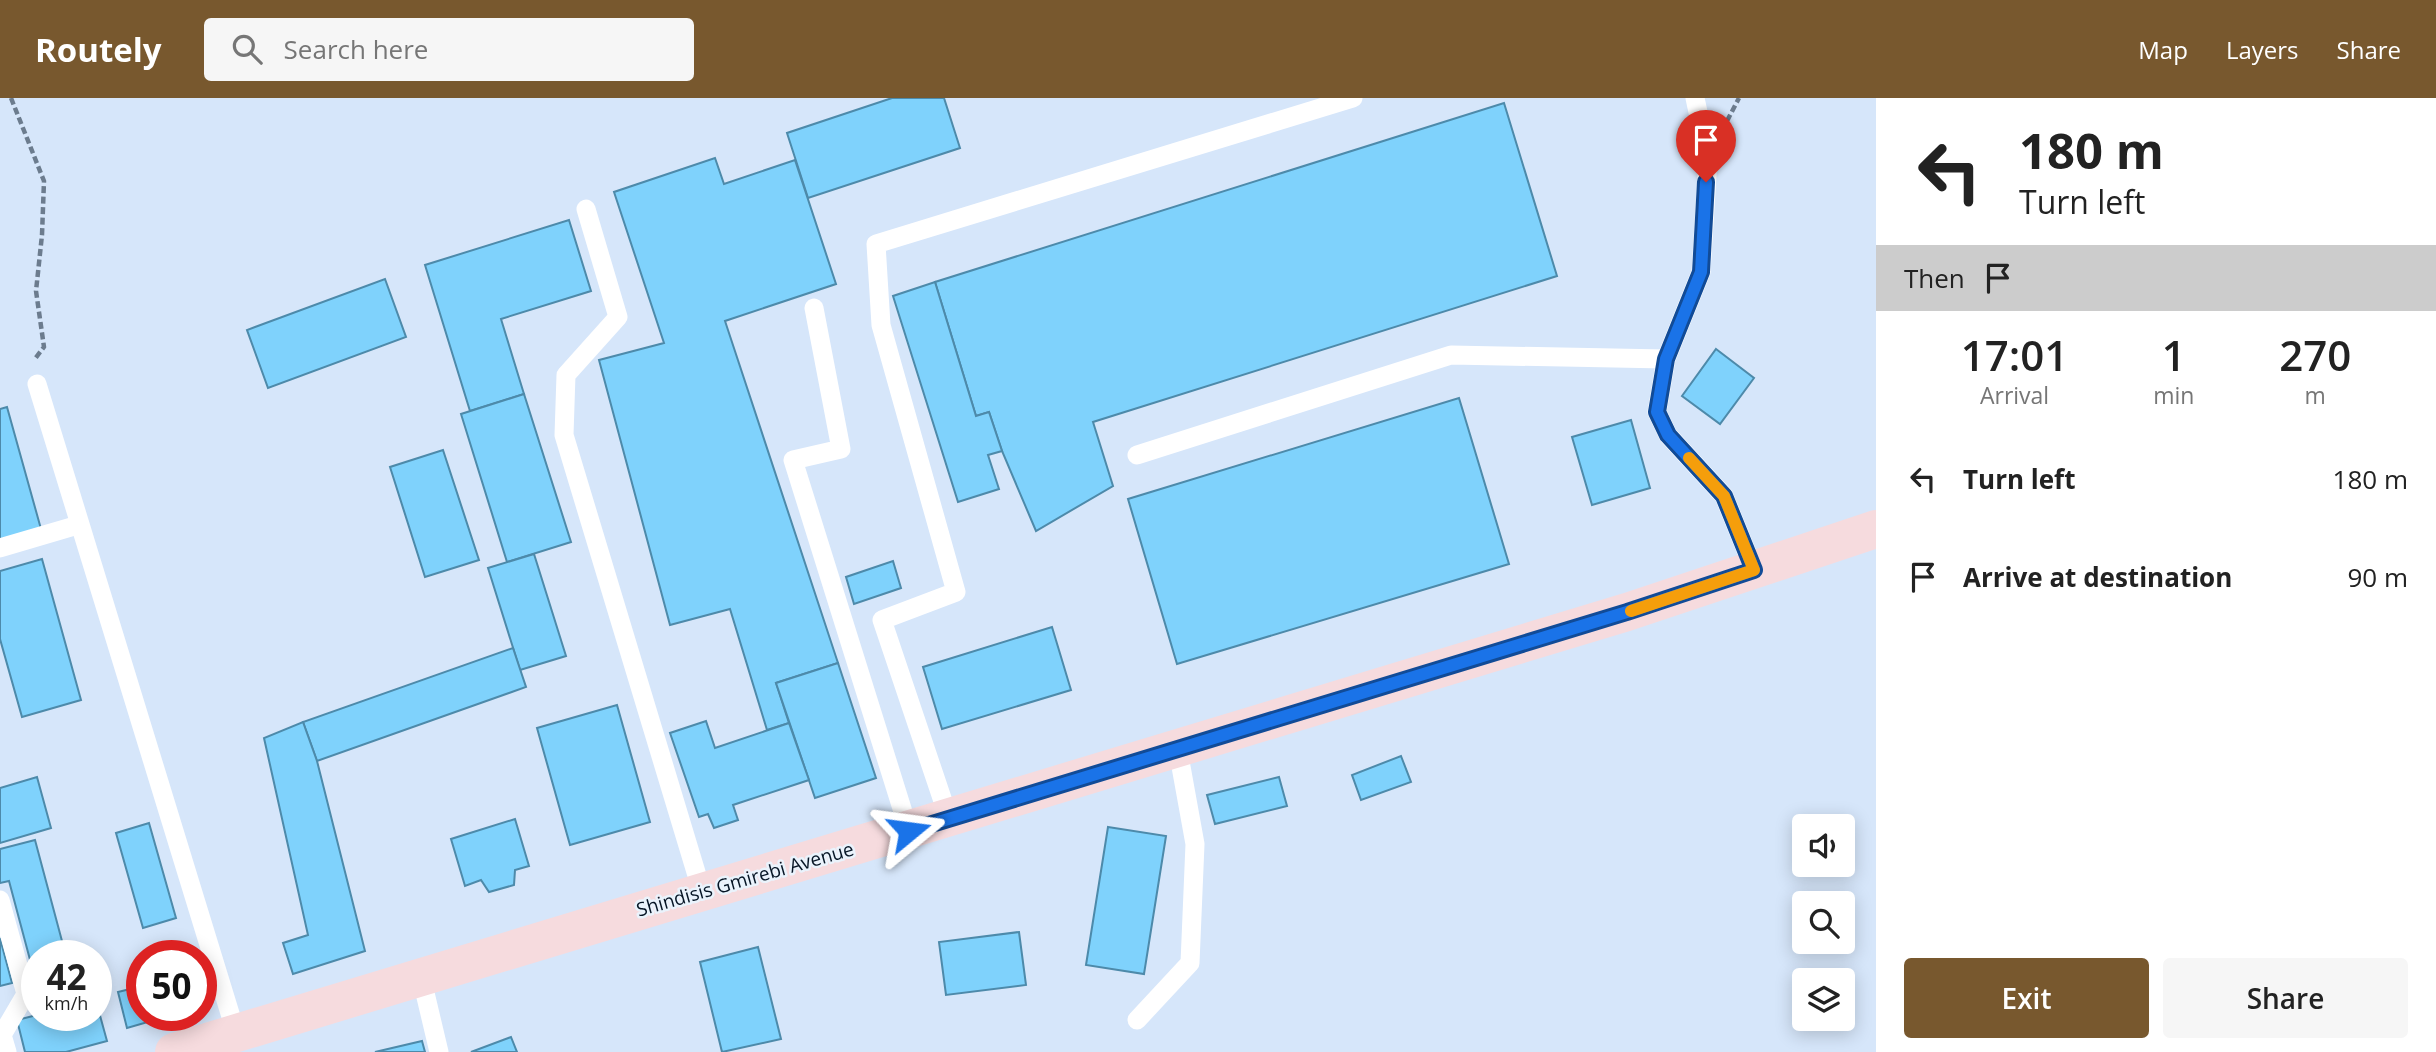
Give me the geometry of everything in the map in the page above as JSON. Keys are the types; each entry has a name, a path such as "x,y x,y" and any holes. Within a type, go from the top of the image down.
{"main road":[{"name":"Shindisis Gmirebi Avenue","path":"174,1052 1178,750 1627,612 1876,529"}],"lane":[{"path":"949,819 882,620 956,592 881,325 876,244 1353,98"},
{"path":"1695,98 1708,159 1701,272 1666,359 1657,412 1668,435 1724,496 1754,570"},
{"path":"586,209 618,317 566,376 564,435 702,892"},
{"path":"814,308 841,449 793,460 909,831"},
{"path":"1137,455 1451,355 1666,359"},
{"path":"37,384 78,526 236,1033"},
{"path":"0,548 78,526"},
{"path":"1137,1020 1189,963 1195,844 1178,750"},
{"path":"0,901 26,994 2,1035 7,1052"},
{"path":"421,976 439,1052"}],"path":[{"path":"13,101 44,181 36,291 44,347 33,360 37,384"}],"building":[{"path":"892,98 944,98 960,148 808,198 787,133"},
{"path":"1504,103 1557,276 1093,422 1113,486 1036,531 1002,451 989,412 976,416 935,282"},
{"path":"715,158 724,184 795,160 836,284 725,321 838,663 776,683 789,723 767,730 730,609 670,625 599,360 664,343 614,192"},
{"path":"569,220 591,291 501,319 524,394 470,411 425,265"},
{"path":"385,279 406,337 268,388 247,330"},
{"path":"935,282 976,416 989,412 1002,451 988,455 999,489 958,502 893,296"},
{"path":"1716,349 1754,378 1720,424 1682,396"},
{"path":"524,394 571,542 507,562 461,414"},
{"path":"1459,398 1509,564 1177,664 1128,499"},
{"path":"7,407 41,529 0,540 0,409"},
{"path":"1631,420 1650,488 1592,505 1572,437"},
{"path":"443,450 479,560 425,577 390,467"},
{"path":"534,554 566,656 520,670 488,568"},
{"path":"42,559 81,700 22,717 0,639 0,571"},
{"path":"893,561 901,588 854,604 846,577"},
{"path":"1052,627 1071,690 942,729 923,667"},
{"path":"513,648 526,687 317,761 303,722"},
{"path":"838,663 876,778 815,798 776,683"},
{"path":"617,705 650,822 570,845 537,728"},
{"path":"706,721 715,748 789,723 809,780 733,805 738,820 714,828 708,814 699,817 670,733"},
{"path":"303,722 317,761 365,951 293,974 283,943 308,935 264,738"},
{"path":"1401,756 1411,782 1361,800 1352,775"},
{"path":"37,777 51,828 0,843 0,788"},
{"path":"1279,777 1287,806 1215,824 1207,795"},
{"path":"515,819 529,866 515,870 514,885 489,892 481,880 465,886 451,839"},
{"path":"149,823 176,918 143,928 116,833"},
{"path":"1108,827 1166,836 1144,974 1086,965"},
{"path":"35,840 62,940 25,940 9,881 0,883 0,849"},
{"path":"1019,932 1026,985 946,995 939,942"},
{"path":"0,938 12,983 0,986"},
{"path":"758,947 781,1039 722,1052 700,962"},
{"path":"126,990 126,1024 118,992"},
{"path":"21,1019 21,1031 104,1031 107,1041 66,1052 25,1052 17,1020"},
{"path":"511,1037 517,1052 471,1052"},
{"path":"422,1041 425,1052 375,1052"}],"slow traffic":[{"path":"1631,611 1754,570 1724,496 1689,458"}],"route":[{"path":"909,831 1627,612 1754,570 1724,496 1668,435 1657,412 1666,359 1701,272 1706,182"}]}
